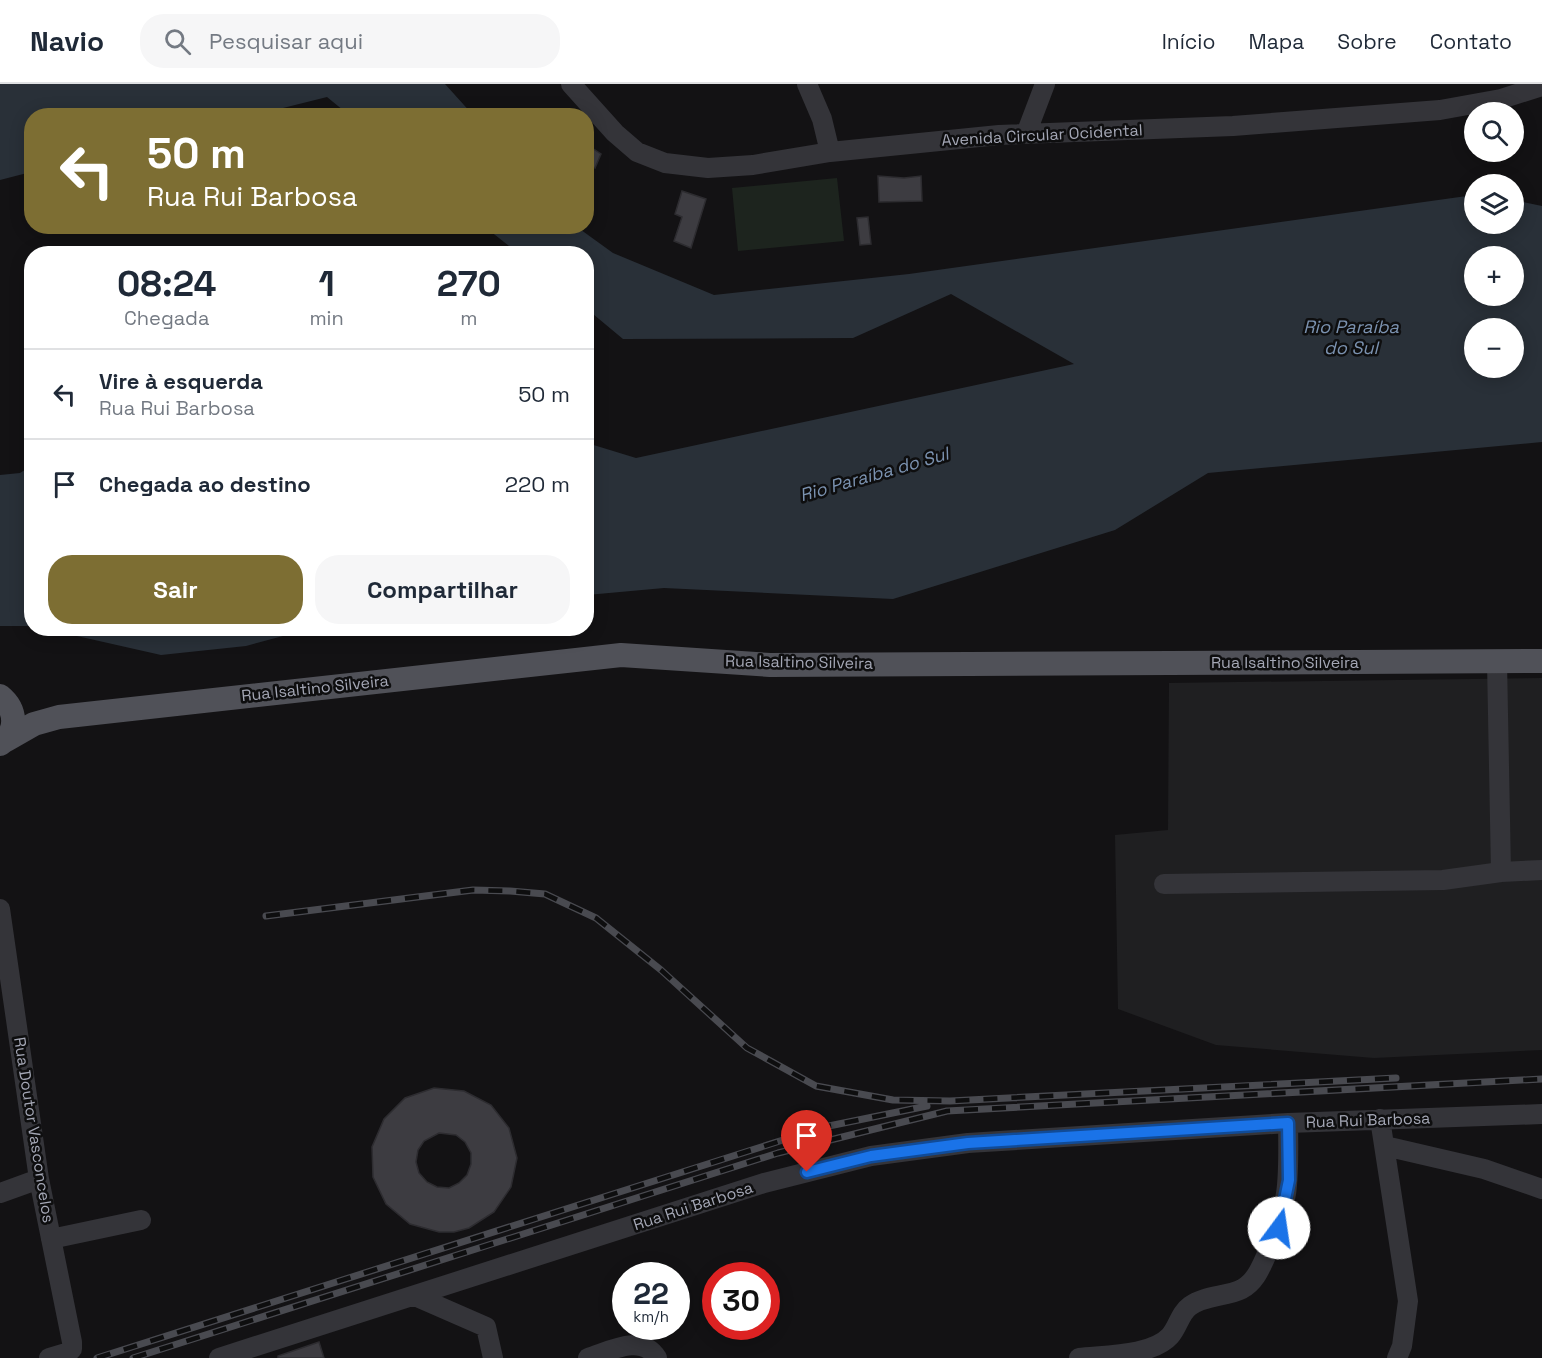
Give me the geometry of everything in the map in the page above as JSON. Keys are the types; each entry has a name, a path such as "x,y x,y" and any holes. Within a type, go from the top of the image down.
{"main road":[{"name":"Rua Isaltino Silveira","path":"59,717 621,655 770,665 1542,662"},
{"path":"3,699 59,717"},
{"path":"3,699 14,717 11,734 3,742"},
{"path":"3,742 34,724 59,717"}],"street":[{"name":"Avenida Circular Ocidental","path":"571,84 592,108"},
{"path":"807,84 822,119 830,152"},
{"path":"1026,134 1045,84"},
{"name":"Avenida Circular Ocidental","path":"594,110 615,134 637,152 665,163 708,168 753,165 830,152 1026,134 1233,126 1440,110 1501,99 1542,86"},
{"path":"1497,661 1501,872"},
{"path":"1164,884 1443,880 1501,872 1542,870"},
{"name":"Rua Doutor Vasconcelos","path":"0,909 3,950 39,1179 72,1349 49,1358"},
{"name":"Rua Rui Barbosa","path":"219,1358 764,1183 871,1156 968,1143 1288,1123 1542,1114"},
{"path":"1380,1119 1408,1301 1402,1346 1396,1358"},
{"path":"1079,1358 1116,1356 1160,1345 1171,1335 1189,1306 1243,1288 1256,1277 1279,1228 1285,1208 1289,1180 1288,1123"},
{"path":"1385,1146 1484,1169 1542,1189"},
{"path":"0,1193 39,1179"},
{"path":"51,1239 141,1220"},
{"path":"415,1296 486,1327 493,1358"},
{"path":"588,1358 638,1344 648,1347 657,1358"}],"shaded area":[{"path":"837,178 844,241 738,251 732,188"},
{"path":"1542,678 1542,1050 1374,1058 1216,1045 1118,1009 1115,835 1168,830 1169,683"}],"water":[{"path":"0,84 445,84 467,108 340,108 327,97 283,108 24,108 24,174 0,180"},
{"name":"Rio Paraíba do Sul","path":"1464,196 1464,234 1524,234 1524,202 1542,206 1542,442 1208,473 1115,530 893,599 664,588 594,594 594,445 636,458 1074,364 951,294 853,338 623,339 594,315 594,246 509,246 494,234 587,234 613,253 714,295 909,274"},
{"path":"24,470 24,626 0,626 0,475"},
{"path":"77,636 283,636 246,646 161,655"}],"building":[{"path":"594,149 601,154 594,168"},
{"path":"878,176 904,178 921,176 922,201 879,202"},
{"path":"682,191 706,199 691,248 674,241 682,217 675,214"},
{"path":"868,217 871,244 860,245 857,218"},
{"path":"434,1088 464,1091 491,1105 509,1128 517,1158 511,1187 494,1212 469,1228 454,1232 439,1232 410,1224 386,1204 373,1177 372,1147 384,1119 405,1098","holes":["439,1133 456,1135 465,1142 471,1153 471,1164 467,1175 459,1183 449,1188 437,1187 427,1182 419,1173 416,1162 418,1150 424,1141"]},
{"path":"319,1342 324,1358 278,1358 278,1356"}],"railway":[{"path":"266,916 473,890 545,894 596,918 661,970 747,1048 816,1086 893,1100 950,1101 1396,1078"},
{"path":"133,1358 778,1153 947,1111 1542,1079"},
{"path":"97,1358 824,1127 927,1106"}],"route":[{"path":"807,1172 871,1156 968,1143 1288,1123 1289,1180 1279,1228"}]}
